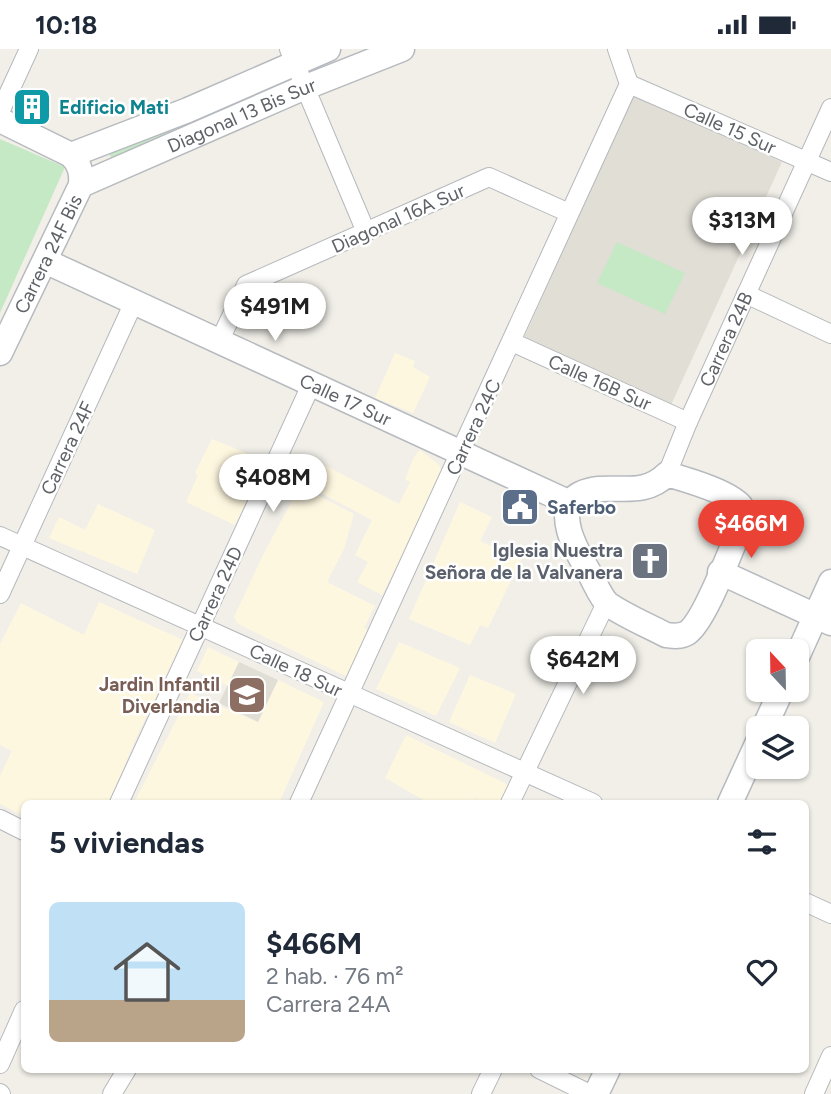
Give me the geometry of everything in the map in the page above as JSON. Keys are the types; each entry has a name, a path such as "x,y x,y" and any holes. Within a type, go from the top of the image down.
{"street":[{"path":"0,111 29,49"},
{"name":"Diagonal 13 Bis Sur","path":"71,155 188,110 292,56 328,49"},
{"name":"Diagonal 13 Bis Sur","path":"81,185 304,88 402,49"},
{"path":"617,49 629,84"},
{"path":"292,56 366,232"},
{"name":"Calle 15 Sur","path":"629,84 831,172"},
{"name":"Carrera 24C","path":"300,800 629,84"},
{"name":"Carrera 24B","path":"667,474 831,108"},
{"path":"0,120 71,155"},
{"name":"Carrera 24F Bis","path":"0,353 81,185 79,165 71,155"},
{"name":"Diagonal 16A Sur","path":"219,342 246,285 489,177 569,213"},
{"name":"Calle 17 Sur","path":"44,261 570,503"},
{"path":"746,295 831,334"},
{"name":"Carrera 24F","path":"0,594 134,302"},
{"name":"Calle 16B Sur","path":"512,342 688,422"},
{"name":"Carrera 24D","path":"121,800 311,385"},
{"path":"667,474 735,500 743,511 740,529 698,623 685,635 676,636 666,635 606,603 571,538 567,516 570,503 581,494 647,487 667,474"},
{"name":"Calle 18 Sur","path":"0,536 586,800"},
{"path":"720,572 823,620"},
{"path":"809,640 823,620 831,582"},
{"path":"511,800 606,603"},
{"path":"731,800 746,768"},
{"path":"0,819 21,830"},
{"path":"809,904 831,914"},
{"path":"0,1064 21,1017"},
{"path":"814,1094 831,1056"},
{"path":"112,1094 125,1073"},
{"path":"481,1094 491,1073"},
{"path":"547,1073 590,1094"},
{"path":"596,1094 606,1073"}],"shaded area":[{"path":"633,95 782,162 671,405 523,340"},
{"path":"395,353 415,361 413,367 430,377 413,413 375,398"},
{"path":"212,439 260,459 246,494 249,496 235,525 186,502 198,475 195,473"},
{"path":"420,450 439,465 442,472 429,504 382,595 357,582 368,562 355,555 372,520 302,483 313,459 399,504 410,482 405,479 414,457"},
{"path":"300,486 354,514 344,549 327,582 375,606 364,628 372,632 350,678 238,624 234,617"},
{"path":"460,502 492,517 480,541 521,560 488,628 480,625 470,645 409,619"},
{"path":"98,504 155,530 137,574 49,538 59,517 85,530"},
{"path":"99,602 183,640 136,738 110,800 21,800 21,814 0,804 0,776 12,751 0,745 0,644 21,603 84,635"},
{"path":"399,642 460,668 436,716 376,689"},
{"path":"208,647 239,662 228,686 197,671"},
{"name":"Jardin Infantil Diverlandia","path":"239,662 278,680 258,722 219,703"},
{"path":"470,675 516,694 495,743 449,722"},
{"path":"278,680 324,702 280,800 136,800 190,693 258,722"},
{"path":"406,735 511,786 504,800 424,800 385,778"}],"green space":[{"path":"284,77 289,88 113,162 108,151"},
{"path":"0,139 65,167 0,313"},
{"path":"617,242 685,273 665,314 597,283"}],"place":[{"name":"Edificio Mati","path":"32,107"},
{"name":"Saferbo","path":"520,507"},
{"name":"Iglesia Nuestra Señora de la Valvanera","path":"650,561"},
{"name":"Jardin Infantil Diverlandia","path":"247,695"}]}
